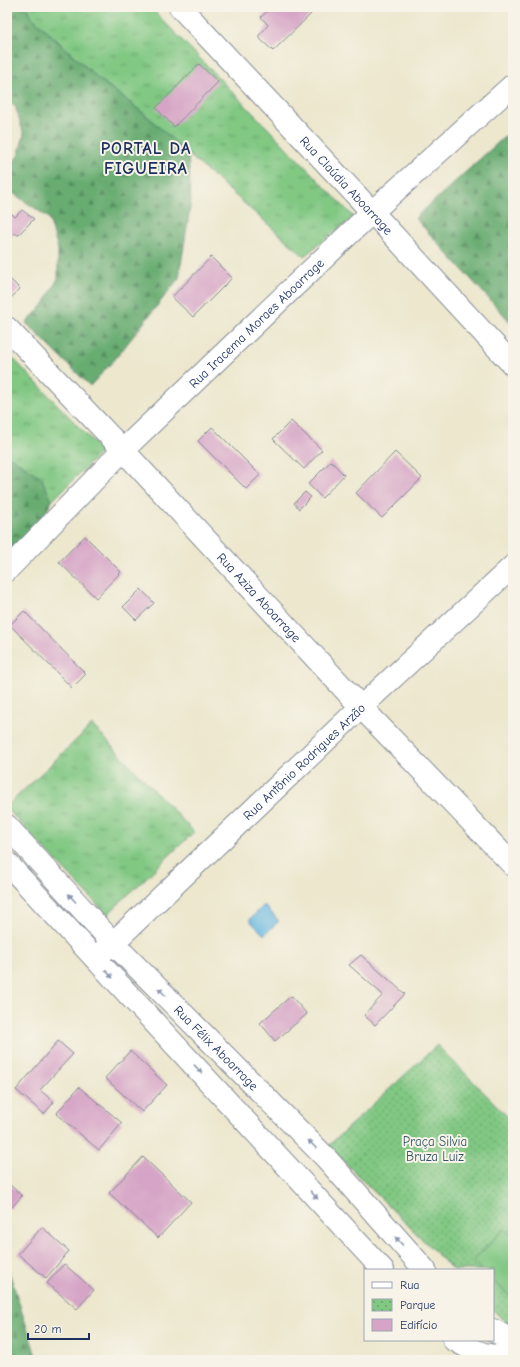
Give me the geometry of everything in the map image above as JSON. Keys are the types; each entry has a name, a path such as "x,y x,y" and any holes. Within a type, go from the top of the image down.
{"street":[{"name":"Rua Claúdia Aboarrage","path":"180,7 513,365"},
{"name":"Rua Iracema Moraes Aboarrage","path":"7,570 123,450 372,212 513,85"},
{"name":"Rua Aziza Aboarrage","path":"7,328 123,450 361,707 513,865"},
{"name":"Rua Antônio Rodrigues Arzão","path":"95,958 113,943 361,707 513,566"},
{"name":"Rua Félix Aboarrage","path":"7,826 113,943 326,1158 424,1269"},
{"name":"Rua Félix Aboarrage","path":"7,863 382,1269"},
{"path":"494,1331 513,1341"},
{"path":"456,1341 480,1354 494,1356 513,1354"}],"green space":[{"path":"7,7 27,7 32,17 60,44 99,79 146,115 188,154 191,201 179,278 116,358 90,386 26,323 44,304 58,278 58,249 49,218 7,189 7,169 18,156 24,135 15,106 7,102"},
{"path":"27,7 150,7 354,217 304,256 146,115 99,79 32,17"},
{"path":"513,129 513,325 415,218"},
{"path":"7,352 102,451 52,501 41,477 7,455"},
{"path":"7,455 41,477 52,501 42,520 7,553"},
{"path":"92,725 194,832 107,915 7,809 7,806"},
{"name":"Praça Silvia Bruza Luiz","path":"437,1045 513,1122 513,1329 494,1311 494,1269 452,1269 328,1146"},
{"path":"504,1229 513,1237 513,1299 494,1281 494,1269 481,1269 473,1261"},
{"path":"7,1265 36,1356 43,1360 7,1360"}],"water":[{"path":"264,905 279,921 264,935 249,920"}],"building":[{"path":"272,7 303,7 311,14 273,51 258,37 268,25 261,17"},
{"path":"199,64 218,82 174,127 156,108"},
{"path":"7,209 15,217 22,210 34,219 18,235 14,233 7,242"},
{"path":"211,257 232,278 193,317 172,297"},
{"path":"7,276 20,289 8,301 7,300"},
{"path":"291,421 322,450 304,469 273,439"},
{"path":"212,427 260,475 246,489 198,441"},
{"path":"395,452 422,478 382,518 356,493"},
{"path":"331,461 344,475 322,498 308,484"},
{"path":"305,492 311,497 299,509 294,503"},
{"path":"85,536 121,572 96,598 59,562"},
{"path":"141,589 154,603 136,620 123,607"},
{"path":"24,611 86,674 72,688 10,625"},
{"path":"361,955 405,994 375,1025 364,1015 383,995 349,965"},
{"path":"291,996 307,1014 275,1041 260,1023"},
{"path":"58,1041 73,1054 40,1090 54,1102 44,1114 16,1090"},
{"path":"130,1051 167,1085 142,1112 105,1078"},
{"path":"79,1087 122,1123 99,1150 56,1114"},
{"path":"143,1157 191,1202 158,1238 109,1193"},
{"path":"7,1182 22,1196 10,1209 7,1206"},
{"path":"42,1227 69,1251 46,1278 18,1254"},
{"path":"64,1264 94,1290 77,1309 47,1283"}],"district":[{"name":"PORTAL DA FIGUEIRA","path":"146,158"}]}
